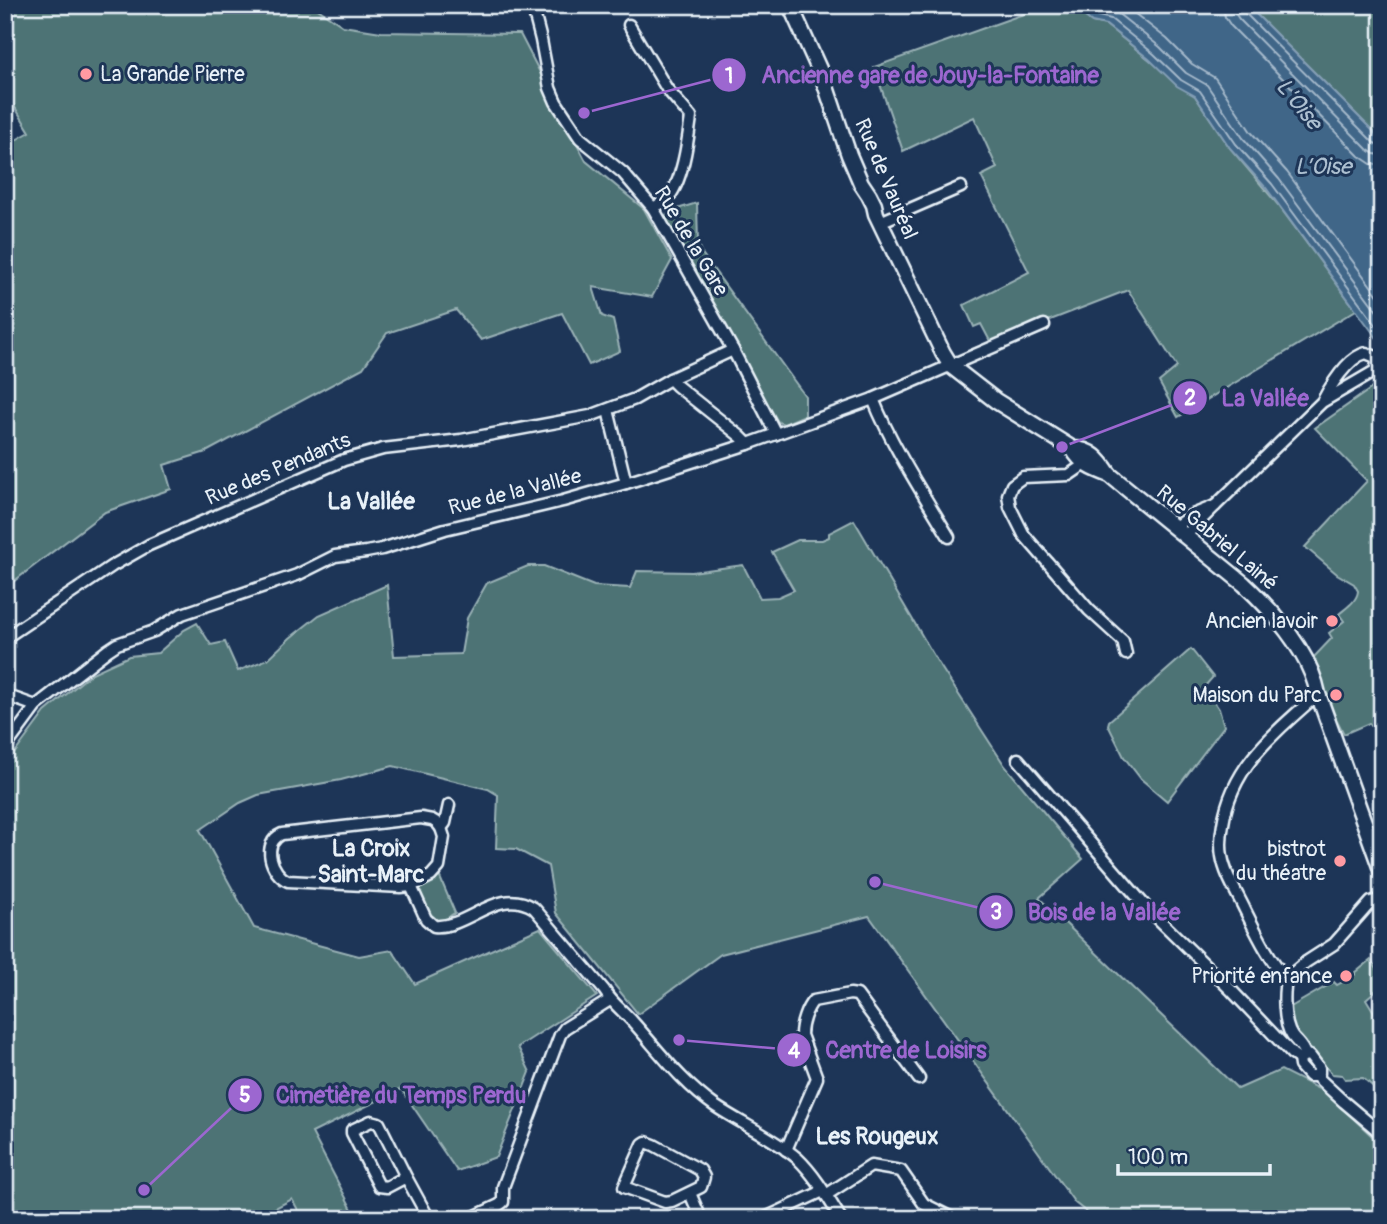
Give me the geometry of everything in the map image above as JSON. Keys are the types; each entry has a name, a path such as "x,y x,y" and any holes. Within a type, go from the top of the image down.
{"street":[{"name":"Rue de la Gare","path":"531,5 550,88 556,103 580,138 623,173 653,208 733,350 776,434"},
{"name":"Rue de Vauréal","path":"790,5 823,78 861,184 874,205 951,366"},
{"path":"628,25 667,89 691,117 688,146 676,183 665,202 653,208"},
{"path":"880,222 961,187"},
{"name":"Rue de la Vallée","path":"5,748 36,706 117,644 154,631 182,614 297,575 335,555 383,549 445,529 551,504 748,444 873,399 1044,325"},
{"name":"Rue des Pendants","path":"5,638 112,566 149,545 344,460 383,450 461,440 608,410 733,350"},
{"path":"1180,532 1190,516 1215,506 1322,402 1375,370 1376,357 1366,353 1357,356 1332,383 1322,402"},
{"name":"Rue Gabriel Lainé","path":"951,366 996,401 1073,449 1088,452 1097,458 1110,475 1263,602 1307,662 1382,872"},
{"path":"670,379 748,444"},
{"path":"873,399 897,450 949,537"},
{"path":"608,410 626,483"},
{"name":"Rue Gabriel Lainé","path":"1073,449 1085,464 1110,475"},
{"path":"1085,464 1069,475 1023,477 1009,490 1008,502 1024,536 1090,611 1123,641 1125,654"},
{"path":"1287,978 1279,971 1255,929 1222,860 1220,846 1229,797 1254,754 1318,694"},
{"path":"5,695 36,706"},
{"path":"1018,759 1146,907 1292,1054 1302,1057"},
{"path":"441,828 445,823 449,805"},
{"path":"421,818 432,820 441,828 444,837 439,867 434,874 411,886 288,881 280,877 276,870 270,853 271,845 275,838 287,834 421,818"},
{"path":"411,886 426,919 433,926 444,926 500,902 528,905 539,914 610,1000 631,1020 683,1081 723,1112 786,1150 807,1168 841,1219"},
{"path":"1382,899 1371,902 1334,944 1287,978 1284,987 1287,1026 1304,1049 1300,1066 1309,1076 1316,1076 1382,1134"},
{"path":"786,1150 817,1078 801,1032 813,1001 824,997 857,995 919,1079"},
{"path":"469,1219 503,1202 503,1187 560,1035 565,1028 610,1000"},
{"path":"406,1177 387,1186 379,1186 352,1133 354,1128 371,1121 379,1123 429,1219"},
{"path":"643,1144 654,1144 701,1170 703,1184 690,1193 665,1202 624,1187 643,1144"},
{"path":"769,1217 824,1193 871,1166 901,1171 924,1204 954,1219"},
{"path":"690,1193 701,1219"}],"green space":[{"path":"7,5 312,5 343,26 381,32 520,34 586,161 644,209 672,260 652,297 593,287 602,316 613,320 620,351 589,365 562,313 481,340 456,310 387,333 363,368 206,452 164,465 171,489 105,512 5,588 5,146 30,132 5,91"},
{"path":"1049,5 1070,5 1092,22 1106,25 1195,96 1230,148 1279,206 1356,310 1178,417 1159,382 1177,367 1128,290 991,343 981,324 974,327 964,305 1029,272 981,176 997,168 974,117 903,151 874,67"},
{"path":"1247,5 1382,5 1382,142 1373,131"},
{"path":"697,203 698,244 701,252 805,396 805,415 784,424 778,422 663,217 674,210"},
{"path":"1382,381 1382,740 1369,723 1344,734 1320,687 1312,659 1332,638 1329,633 1344,621 1339,614 1354,601 1358,591 1354,584 1337,574 1305,547 1367,481 1315,428"},
{"path":"854,520 937,661 1005,766 1083,859 1039,898 1238,1089 1281,1070 1325,1092 1373,1137 1382,1142 1382,1219 1095,1219 1075,1203 869,916 721,954 638,1014 556,913 548,866 516,849 496,848 498,795 488,789 393,766 341,780 258,795 240,803 200,830 254,928 359,956 392,950 415,984 540,928 597,996 518,1047 530,1072 496,1157 457,1171 401,1089 312,1133 357,1219 303,1219 292,1199 255,1219 5,1219 5,766 45,712 92,673 129,656 158,653 184,630 197,623 211,645 225,642 238,671 268,659 319,615 387,585 394,656 461,654 467,618 487,583 528,566 544,566 594,586 630,588 637,571 692,572 743,565 760,598 778,597 794,590 772,552 798,540 822,540 829,537 829,533"},
{"path":"1191,649 1213,677 1204,687 1219,709 1224,726 1167,801 1141,779 1124,757 1108,725 1109,721"},
{"path":"439,875 455,913 441,922 431,920 418,893 418,888"},
{"path":"1371,960 1382,977 1382,985 1366,999 1382,1025 1382,1094 1363,1078 1345,1079 1342,1075 1332,1074 1293,1029 1289,1019 1289,1008 1334,982 1337,985 1355,975"}],"water":[{"name":"L’Oise","path":"1070,5 1247,5 1373,131 1382,142 1382,345 1266,188 1230,148 1195,96 1177,86 1149,59 1106,25 1092,22"}],"place":[{"name":"La Grande Pierre","path":"86,74"},
{"name":"Ancienne gare de Jouy-la-Fontaine","path":"584,113"},
{"name":"La Vallée","path":"1062,447"},
{"name":"Ancien lavoir","path":"1332,621"},
{"name":"Maison du Parc","path":"1336,695"},
{"name":"bistrot du théatre","path":"1340,861"},
{"name":"Bois de la Vallée","path":"875,882"},
{"name":"Priorité enfance","path":"1346,976"},
{"name":"Centre de Loisirs","path":"679,1040"},
{"name":"Cimetière du Temps Perdu","path":"144,1190"}],"district":[{"name":"La Vallée","path":"371,501"},
{"name":"La Croix Saint-Marc","path":"371,861"},
{"name":"Les Rougeux","path":"877,1136"}],"water label":[{"name":"L'Oise","path":"1299,104"}]}
